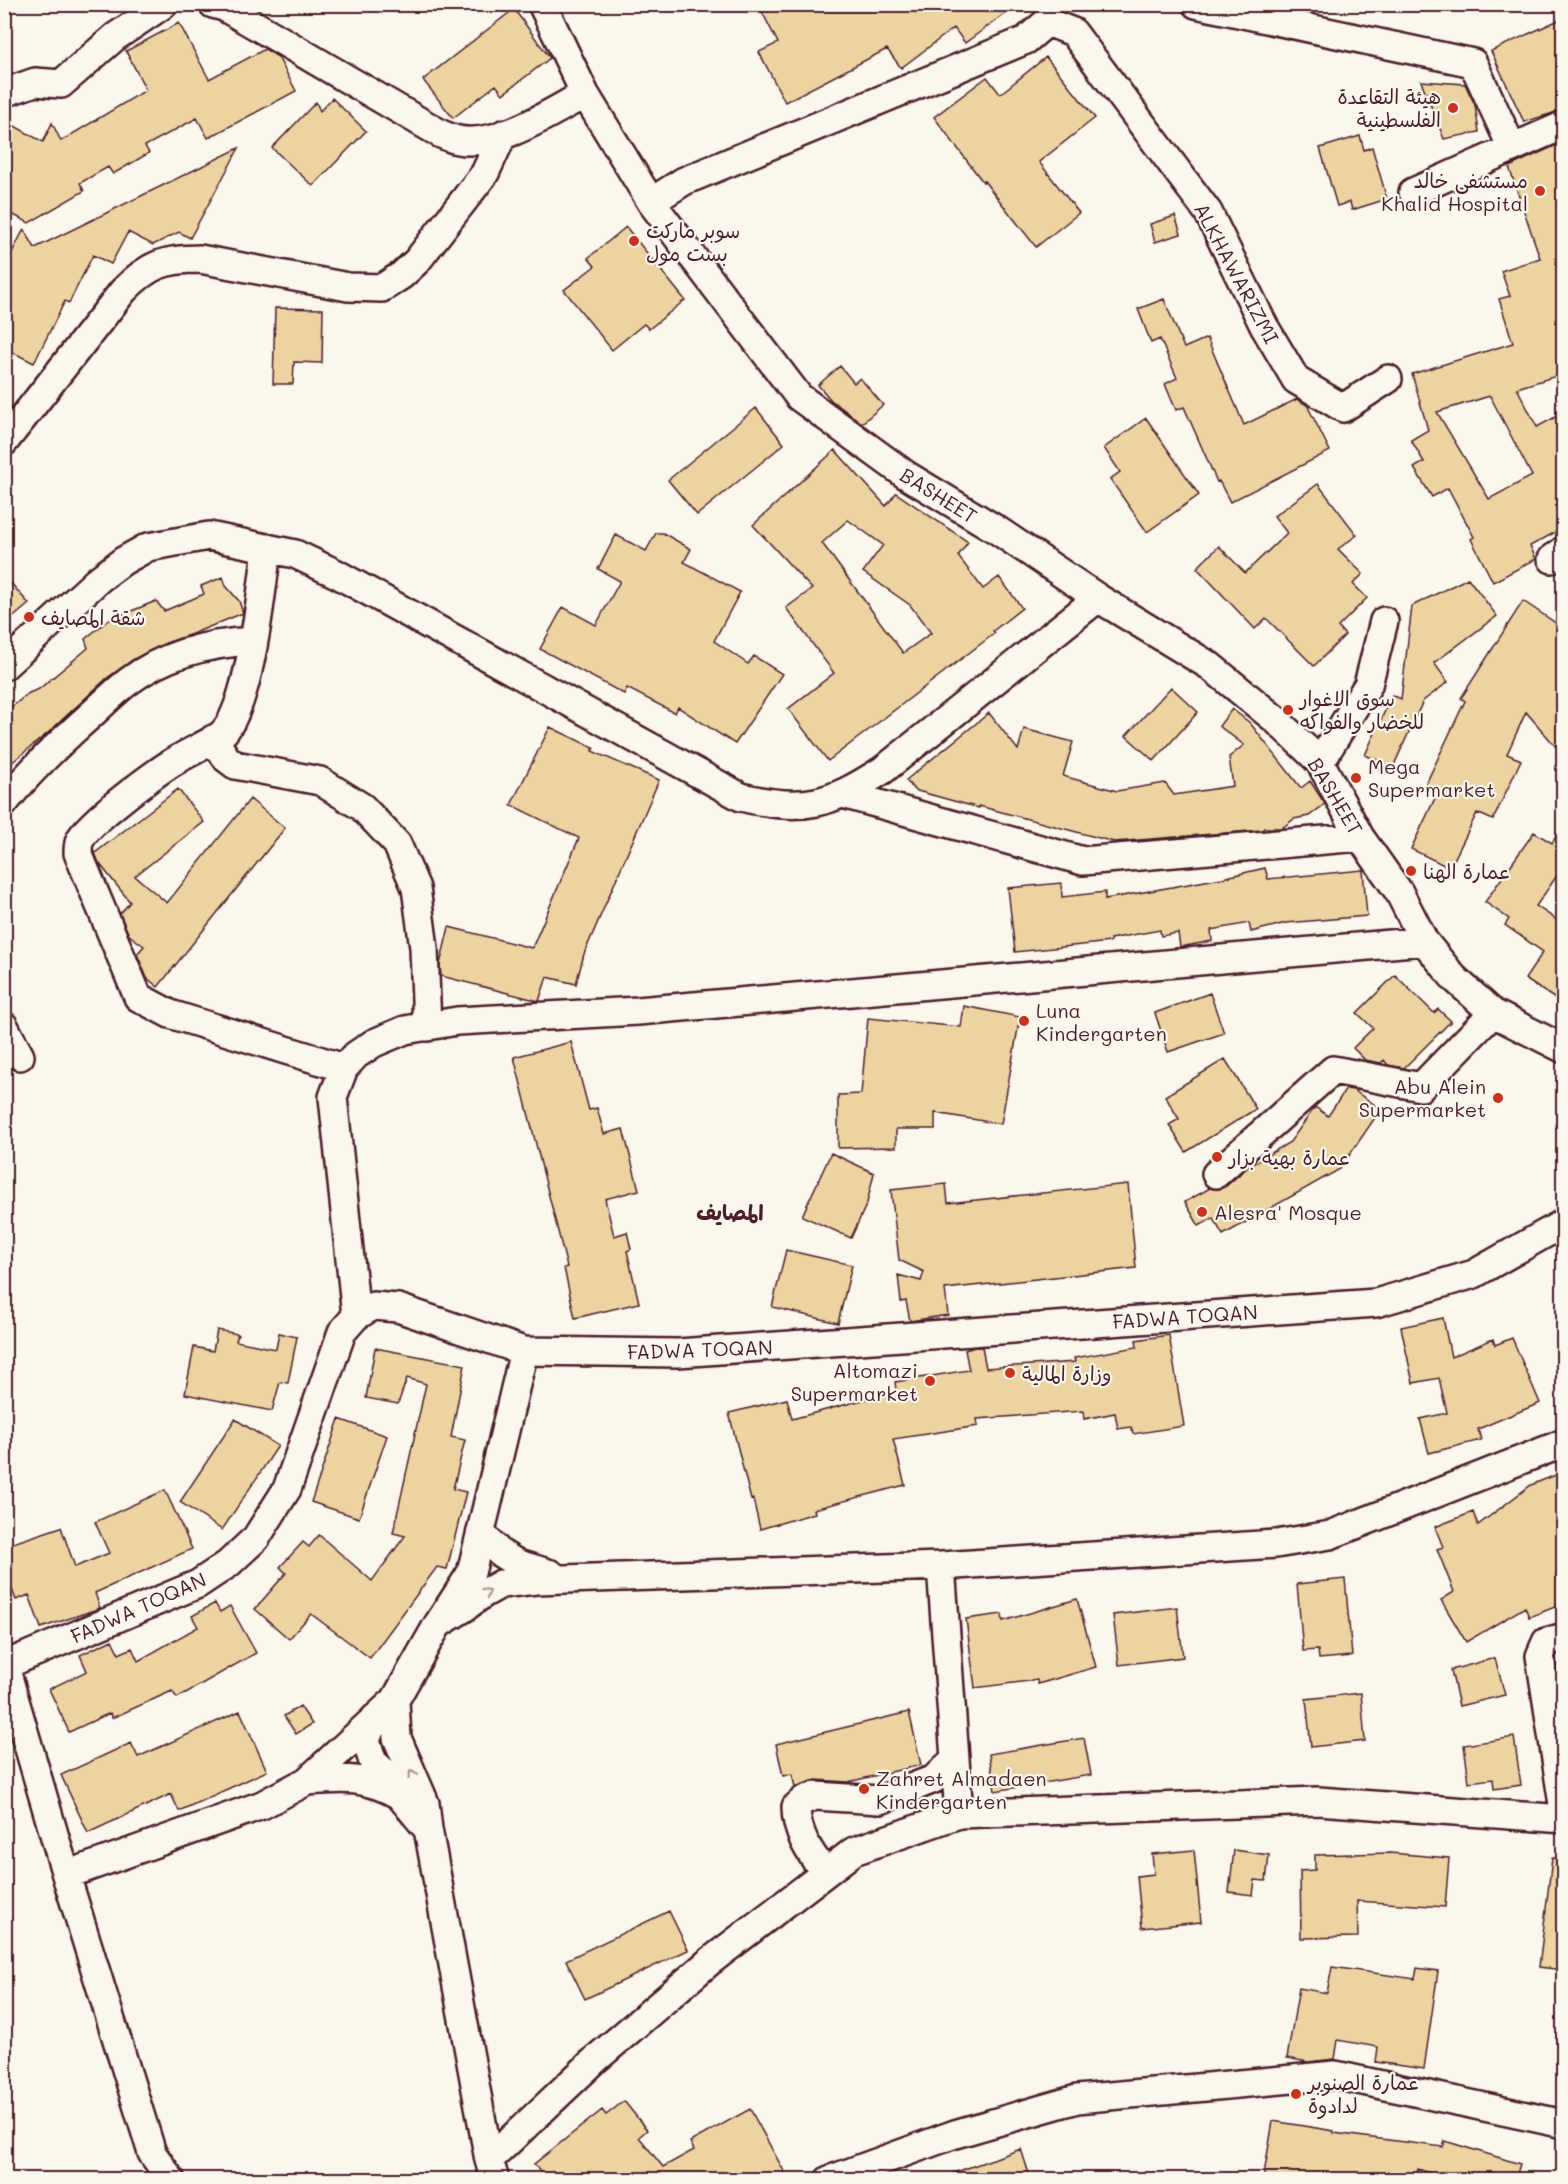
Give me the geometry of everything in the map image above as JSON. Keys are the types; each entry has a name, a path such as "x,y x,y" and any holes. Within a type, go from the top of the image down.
{"street":[{"path":"4,93 34,82 61,84 115,37 164,4"},
{"name":"BASHEET","path":"542,4 585,94 651,202 799,397 906,475 997,530 1098,598 1210,666 1276,720 1320,762 1360,837 1399,892 1424,941 1454,978 1493,1013 1563,1049"},
{"path":"1197,4 1473,63 1512,148"},
{"path":"220,5 441,134 460,140 482,140 524,127 585,94"},
{"path":"651,202 684,180 1026,40 1049,13"},
{"name":"ALKHAWARIZMI","path":"1049,13 1073,32 1208,212 1264,326 1296,380 1343,408 1389,379"},
{"path":"1413,192 1563,124"},
{"path":"4,442 123,291 140,274 158,265 179,259 201,259 348,287 382,288 402,275 417,261 484,173 503,134"},
{"path":"4,666 99,579 123,561 148,547 209,536 295,554 337,574 741,797 771,804 801,806 829,800 843,794 883,770 1098,598"},
{"path":"267,548 250,663 234,714 222,734 173,762 90,825 78,842 78,853 138,997 170,1014 344,1068"},
{"path":"1320,762 1368,685 1384,621"},
{"path":"4,803 30,773 74,730 129,681 165,660 199,648 228,642 254,641"},
{"path":"213,739 227,759 235,765 320,781 362,807 397,844 416,888 424,948 427,1027"},
{"path":"843,794 1083,861 1360,837"},
{"path":"356,1316 333,1097 344,1068 356,1055 374,1042 405,1030 457,1022 638,1011 1424,941"},
{"path":"1216,1174 1333,1070 1420,1087 1493,1013"},
{"path":"4,1026 20,1056"},
{"name":"FADWA TOQAN","path":"5,1664 198,1584 228,1564 256,1538 287,1489 342,1332 356,1316 373,1306 398,1308 524,1351 678,1353 1376,1303 1474,1274 1563,1223"},
{"path":"66,1875 262,1804 307,1781 395,1700 438,1623 471,1573 524,1351"},
{"path":"438,1623 501,1584 536,1580 940,1566 1276,1544 1330,1535 1563,1443"},
{"path":"481,1533 500,1553 518,1564 538,1569 563,1580"},
{"path":"940,1566 959,1814"},
{"path":"1563,1637 1546,1642 1540,1656 1563,1811"},
{"path":"5,1664 66,1875 152,2153 171,2180"},
{"path":"395,1700 397,1738 425,1803 489,2172"},
{"path":"375,1718 366,1740 373,1762 390,1778 400,1796 428,1829"},
{"path":"825,1873 809,1850 796,1821 796,1807 804,1800 815,1796 880,1800 934,1779 955,1759"},
{"path":"307,1781 344,1778 379,1784 400,1796"},
{"path":"489,2172 597,2058 692,1977 825,1873 854,1851 959,1814 1318,1801 1563,1819"},
{"path":"829,2180 955,2134 1077,2099 1335,2075 1563,2124"}],"building":[{"path":"758,4 1018,4 965,43 954,28 901,68 887,49 785,102 759,52 778,43"},
{"path":"514,9 550,58 503,94 496,85 453,118 423,80"},
{"path":"1563,18 1563,110 1524,122 1491,51"},
{"path":"179,23 209,79 265,49 278,57 296,91 208,138 197,118 145,146 149,153 113,174 108,167 80,183 84,191 29,223 4,210 4,120 43,142 52,123 61,141 146,90 126,51"},
{"path":"1046,57 1095,118 1039,162 1079,213 1036,247 934,117 987,77 1000,94"},
{"name":"هيئة التقاعدة الفلسطينية","path":"1421,81 1465,84 1475,105 1479,132 1444,139"},
{"path":"332,98 366,131 313,186 272,148 316,102 320,111"},
{"path":"1360,136 1364,150 1372,147 1387,199 1352,210 1350,202 1337,206 1320,148"},
{"path":"1563,142 1563,374 1517,388 1537,427 1563,413 1563,444 1556,448 1563,463 1563,528 1530,546 1536,559 1493,582 1471,539 1474,537 1448,488 1432,497 1414,468 1424,462 1411,440 1428,430 1412,374 1513,343 1499,299 1510,296 1501,271 1540,258 1509,167","holes":["1490,396 1532,476 1489,499 1437,412"]},
{"path":"239,148 190,238 179,232 153,245 128,232 111,264 93,255 69,303 65,301 34,363 4,348 4,268 24,229 35,248"},
{"path":"1175,216 1181,234 1155,242 1150,224"},
{"path":"626,227 685,300 649,329 644,324 612,350 564,290 595,266 588,258"},
{"path":"1164,299 1184,348 1207,338 1244,425 1297,399 1307,405 1330,451 1230,502 1219,481 1217,482 1184,407 1176,410 1165,384 1177,378 1160,339 1151,343 1138,309"},
{"path":"275,308 323,309 322,363 294,362 293,384 273,384"},
{"path":"840,366 854,383 860,378 883,405 862,423 831,400 818,385"},
{"path":"756,408 784,444 697,515 668,480"},
{"path":"1146,418 1199,495 1147,532 1110,479 1120,472 1104,448"},
{"path":"835,450 886,506 896,493 968,542 958,556 983,589 999,577 1022,608 993,631 995,633 828,761 788,709 834,673 786,608 812,589 753,525","holes":["848,520 883,545 863,572 910,605 931,633 903,653 822,543"]},
{"path":"1318,484 1357,535 1338,549 1363,574 1353,584 1367,598 1338,627 1345,635 1314,666 1266,618 1255,629 1197,568 1219,546 1245,573 1287,533 1274,516"},
{"path":"656,533 663,533 691,549 684,562 740,592 714,641 748,664 754,656 782,674 735,744 678,707 675,713 627,688 624,694 540,649 563,607 596,625 620,581 598,569 616,535 646,551"},
{"path":"4,575 29,604 4,625"},
{"path":"223,577 226,586 239,601 243,613 166,643 134,659 107,678 49,732 4,769 4,713 29,693 39,689 88,648 85,639 107,621 156,601 164,611 204,594 201,586"},
{"path":"1468,578 1497,616 1434,663 1448,682 1423,701 1390,774 1374,767 1377,760 1365,755 1392,695 1401,699 1412,606"},
{"path":"1523,601 1563,628 1563,755 1526,712 1507,754 1521,760 1493,820 1477,813 1450,868 1411,849 1436,796 1423,790 1465,701 1461,698"},
{"path":"1171,687 1198,712 1154,761 1126,736"},
{"path":"1232,709 1250,723 1301,788 1310,781 1325,804 1309,816 1294,819 1282,828 1114,842 914,790 906,780 989,713 1018,750 1024,729 1073,742 1063,776 1117,791 1165,783 1174,795 1233,786 1229,757 1244,745 1219,726"},
{"path":"550,727 594,748 592,751 659,780 584,954 576,984 547,977 539,1001 441,976 440,964 449,927 532,948 579,838 511,805"},
{"path":"178,789 204,822 135,876 167,903 250,799 285,828 158,987 147,978 137,954 144,946 129,935 120,914 130,902 99,863 95,853"},
{"path":"1563,825 1563,867 1536,906 1563,924 1563,1004 1525,979 1543,952 1505,925 1509,919 1485,902 1534,832 1552,843"},
{"path":"1265,868 1268,879 1363,870 1367,916 1286,923 1251,932 1249,923 1211,930 1212,941 1180,947 1178,933 1161,936 1160,930 1110,939 1110,942 1015,952 1008,888 1061,883 1062,897 1105,892 1105,899"},
{"path":"1395,975 1434,1013 1438,1009 1451,1021 1404,1068 1388,1065 1384,1060 1381,1063 1365,1060 1353,1048 1373,1028 1357,1013"},
{"path":"1210,993 1224,1033 1168,1052 1155,1013"},
{"path":"964,1006 1020,1017 1001,1124 935,1113 935,1129 896,1129 896,1147 838,1148 838,1095 861,1094 868,1018 961,1027"},
{"path":"571,1042 589,1110 597,1108 604,1134 623,1129 639,1190 605,1199 614,1236 627,1232 631,1249 627,1251 639,1303 575,1318 564,1268 567,1267 514,1057"},
{"path":"1225,1059 1256,1109 1186,1152 1169,1125 1179,1119 1165,1096"},
{"path":"1346,1089 1353,1090 1381,1109 1340,1169 1223,1235 1213,1218 1199,1226 1185,1202 1210,1188 1219,1189 1226,1186 1249,1166 1290,1142 1315,1107 1328,1116"},
{"path":"831,1153 874,1173 867,1203 851,1238 802,1216"},
{"path":"946,1184 948,1203 1128,1184 1136,1268 945,1289 948,1315 910,1321 906,1301 901,1302 898,1275 921,1281 924,1272 899,1260 891,1190"},
{"path":"786,1250 852,1265 838,1323 772,1307"},
{"path":"1443,1318 1451,1357 1493,1339 1495,1345 1512,1338 1540,1403 1478,1429 1481,1440 1429,1453 1420,1419 1447,1413 1439,1378 1413,1383 1401,1327"},
{"path":"217,1330 238,1334 236,1341 276,1349 279,1333 297,1337 288,1383 280,1382 272,1411 185,1394 194,1347 213,1351"},
{"path":"1169,1335 1184,1426 1133,1434 1131,1427 1118,1429 1115,1413 1084,1419 1083,1411 977,1419 978,1426 893,1439 905,1485 814,1509 815,1513 760,1529 729,1413 787,1399 792,1419 896,1391 895,1382 969,1370 965,1350 975,1347 982,1347 986,1368 1075,1362 1074,1358 1137,1347 1136,1340"},
{"path":"375,1348 465,1365 451,1437 465,1440 453,1489 466,1492 447,1569 437,1567 370,1658 311,1614 289,1639 255,1609 286,1573 280,1567 303,1542 309,1547 319,1535 372,1581 405,1536 393,1533 426,1384 407,1378 398,1404 366,1398"},
{"path":"235,1419 278,1446 222,1530 180,1502"},
{"path":"339,1419 387,1436 359,1518 311,1502"},
{"path":"1563,1472 1563,1574 1556,1575 1563,1594 1563,1604 1529,1617 1525,1607 1466,1642 1441,1600 1454,1592 1437,1549 1443,1547 1435,1527 1473,1512 1478,1525 1531,1485"},
{"path":"165,1490 192,1549 95,1593 100,1608 41,1628 29,1595 16,1600 4,1568 4,1546 61,1527 75,1567 109,1553 95,1522"},
{"path":"1345,1579 1352,1656 1319,1659 1318,1650 1303,1651 1297,1584"},
{"path":"1077,1599 1096,1667 1038,1684 1037,1680 975,1688 966,1619 1002,1614 1003,1621"},
{"path":"215,1603 220,1612 230,1606 256,1653 177,1698 172,1691 112,1718 110,1713 69,1732 49,1689 87,1671 80,1655 112,1640 119,1654 132,1648 138,1661 198,1627 192,1616"},
{"path":"1177,1607 1183,1657 1119,1665 1113,1615"},
{"path":"1495,1658 1505,1695 1459,1706 1451,1670"},
{"path":"1361,1693 1365,1741 1311,1747 1306,1699"},
{"path":"300,1706 312,1724 296,1734 284,1716"},
{"path":"240,1711 267,1771 179,1811 171,1794 88,1833 61,1775 131,1743 138,1757"},
{"path":"909,1712 921,1765 848,1782 816,1780 795,1787 792,1774 783,1776 776,1744"},
{"path":"1514,1737 1521,1785 1494,1789 1493,1779 1469,1782 1464,1745"},
{"path":"1084,1738 1091,1775 995,1791 989,1754"},
{"path":"1194,1850 1201,1922 1142,1928 1137,1876 1154,1874 1152,1854"},
{"path":"1234,1850 1269,1855 1266,1881 1255,1880 1253,1895 1229,1892"},
{"path":"1390,1853 1449,1858 1445,1907 1357,1901 1358,1937 1301,1938 1300,1871 1315,1870 1315,1855"},
{"path":"1552,1858 1563,1859 1563,1970 1539,1967"},
{"path":"669,1911 688,1950 585,1999 566,1960"},
{"path":"1332,1967 1415,1979 1417,1968 1438,1971 1424,2069 1376,2062 1378,2047 1338,2040 1335,2059 1308,2062 1287,2058 1299,1988 1327,1993"},
{"path":"624,2101 647,2130 639,2137 663,2167 694,2150 690,2142 750,2109 785,2173 774,2180 546,2180 534,2164 602,2110 606,2115"},
{"path":"1273,2121 1334,2131 1334,2133 1443,2147 1445,2141 1520,2164 1515,2180 1452,2180 1418,2169 1416,2180 1263,2180"},
{"path":"1021,2149 1031,2180 943,2180 942,2177"}],"place":[{"name":"هيئة التقاعدة الفلسطينية","path":"1453,108"},
{"name":"مستشفى خالد Khalid Hospital","path":"1540,191"},
{"name":"سوبر ماركت بست مول","path":"634,241"},
{"name":"شقة المصايف","path":"29,617"},
{"name":"سوق الاغوار للخضار والفواكه","path":"1288,710"},
{"name":"Mega Supermarket","path":"1356,778"},
{"name":"عمارة الهنا","path":"1411,871"},
{"name":"Luna Kindergarten","path":"1024,1021"},
{"name":"Abu Alein Supermarket","path":"1498,1098"},
{"name":"عمارة بهية بزار","path":"1217,1157"},
{"name":"Alesra' Mosque","path":"1202,1212"},
{"name":"وزارة المالية","path":"1010,1373"},
{"name":"Altomazi Supermarket","path":"930,1381"},
{"name":"Zahret Almadaen Kindergarten","path":"864,1789"},
{"name":"عمارة الصنوبر لدادوة","path":"1296,2094"}],"district":[{"name":"المصايف","path":"730,1211"}]}
